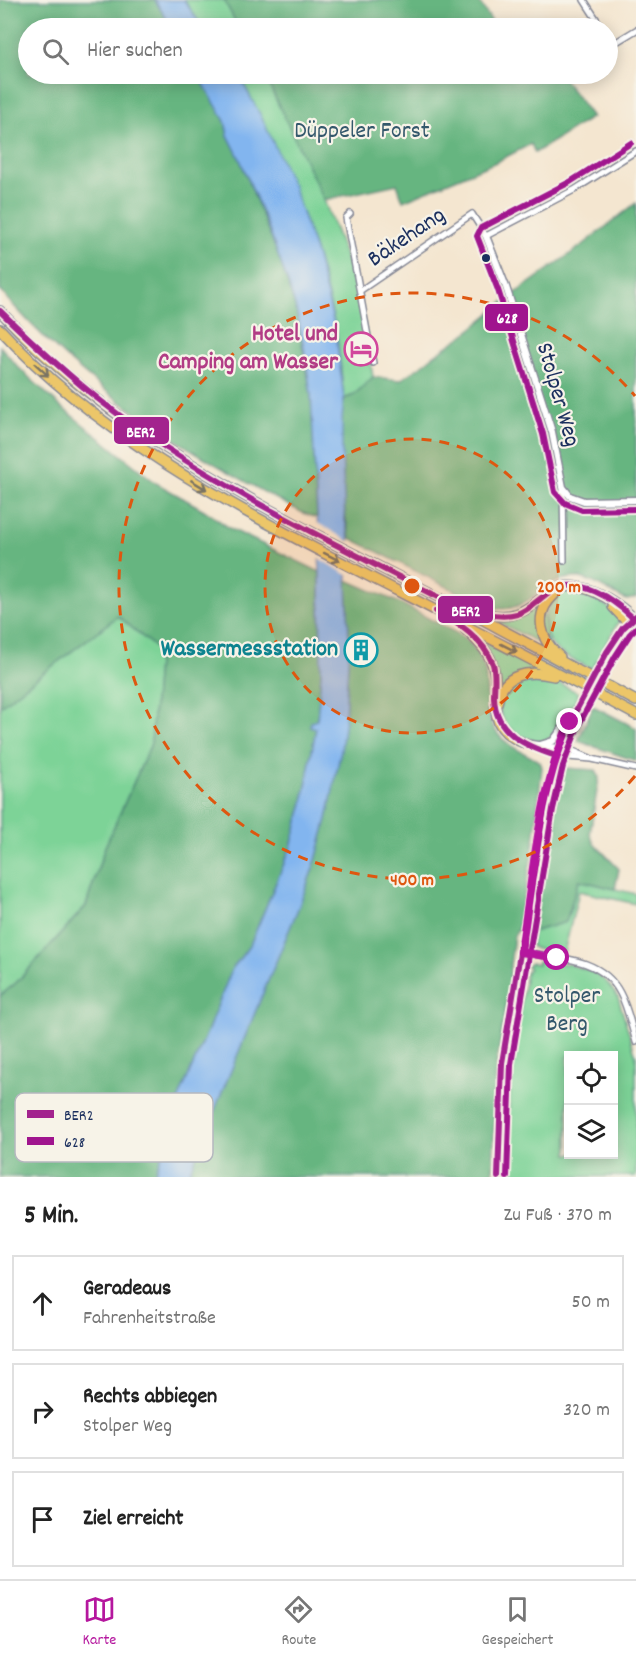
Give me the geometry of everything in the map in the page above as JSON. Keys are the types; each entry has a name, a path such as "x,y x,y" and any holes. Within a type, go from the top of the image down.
{"highway":[{"path":"0,311 51,361 128,423 182,459 298,524 636,701"},
{"path":"0,329 56,383 87,409 207,490 292,537 636,715"},
{"path":"462,609 491,615 513,615 530,609 554,590 566,586 588,589 633,617"},
{"path":"566,586 549,599 541,615 540,623 547,643 571,666"},
{"path":"600,596 633,617"},
{"path":"457,621 483,647 493,666 495,711 498,720 508,734 524,743"},
{"path":"495,711 498,697 504,686 518,675 537,672 568,679"}],"street":[{"path":"584,0 596,18"},
{"path":"618,41 636,30"},
{"path":"486,236 574,190 636,151"},
{"name":"Bäkehang","path":"350,214 346,218 373,363"},
{"name":"Stolper Weg","path":"472,214 486,236 499,266 552,432 563,486 564,561"},
{"name":"Bäkehang","path":"361,290 472,214"},
{"path":"563,486 570,496 584,501 636,500"},
{"path":"498,1177 502,1064 544,807 556,756 570,722 616,637 633,617"},
{"path":"540,745 553,741 570,722"},
{"path":"524,743 558,748 592,759"},
{"path":"524,743 556,756 592,759 636,769"},
{"path":"521,952 577,961 593,965 600,970 612,980 621,994 636,1042"}],"green space":[{"path":"0,0 155,0 166,18 18,18 18,84 204,84 225,121 228,135 280,260 296,309 311,394 317,518 303,513 220,467 179,442 103,389 67,359 0,290"},
{"path":"184,0 224,0 234,18 196,18"},
{"path":"224,0 478,0 490,18 234,18"},
{"path":"243,84 269,84 324,200 358,290 373,377 354,395 344,399 335,326 318,259 296,196"},
{"name":"Düppeler Forst","path":"269,84 567,84 592,117 535,153 531,144 496,162 403,201 397,184 324,200"},
{"path":"636,203 636,598 627,600 592,582 570,578 554,583 513,608 501,609 485,606 350,538 344,507 341,469 344,399 354,395 373,377 400,380 421,366"},
{"path":"0,346 18,367 60,406 156,483 204,510 231,529 320,572 321,675 317,720 310,726 316,728 303,803 291,847 250,945 232,969 181,1093 15,1093 15,1162 159,1162 153,1177 0,1177 0,996 17,982 86,906 105,847 151,744 158,650 118,616 0,706"},
{"path":"347,580 400,603 464,637 476,650 483,663 488,710 491,722 498,734 512,746 540,762 542,767 534,842 518,930 514,936 510,982 496,1067 493,1177 187,1177 193,1162 213,1162 213,1114 316,860 341,750 349,643"},
{"path":"576,590 600,601 620,619 592,669 561,653 552,645 546,633 545,618 553,599 562,593"},
{"path":"548,597 542,607 549,648 490,618 502,618"},
{"path":"118,616 158,650 151,744 105,847 86,906 17,982 0,996 0,706"},
{"path":"482,641 536,669 500,691"},
{"path":"526,676 546,677 579,693 560,727 543,742 515,733 501,715 500,704 503,694 512,684"},
{"path":"593,706 636,728 636,761 578,741"},
{"path":"566,768 596,770 599,778 590,834 594,843 619,869 615,889 579,880 566,922 532,932 549,821 562,771"},
{"path":"579,880 636,894 636,904 579,891 564,952 536,949 531,946 532,932 566,922"},
{"name":"Stolper Berg","path":"538,961 568,964 591,971 606,981 618,997 636,1056 636,1176 508,1177 506,1161 511,1072 526,972 529,968 527,966 531,963 538,964"}],"water":[{"path":"155,0 184,0 196,18 166,18"},
{"path":"204,84 243,84 261,116 293,186 317,257 335,327 344,399 342,452 345,521 349,538 347,580 349,643 341,750 316,860 213,1114 213,1093 181,1093 232,969 250,945 291,847 303,803 316,728 310,726 311,722 317,720 321,675 320,572 311,394 304,348 288,283 267,224 228,135 225,121"},
{"path":"159,1162 193,1162 187,1177 153,1177"}],"pier":[{"path":"314,521 352,543 351,577 316,557"}],"transit line":[{"name":"628","path":"631,143 570,182 481,228 477,236 498,290 543,434 555,492 565,503 582,510 636,509"},
{"name":"BER2","path":"0,311 102,402 187,461 277,514 462,609 496,615 517,614 551,591 573,586 595,591 633,618"},
{"name":"BER2","path":"436,611 477,639 489,655 494,668 496,709 506,729 533,748 556,756"},
{"name":"BER2","path":"498,1177 502,1063 544,807 554,763 570,722 607,652 623,628 636,616"},
{"name":"628","path":"507,1177 511,1064 553,809 563,766 578,726 615,657 636,628"}],"place":[{"name":"Hotel und Camping am Wasser","path":"361,349"},
{"name":"Wassermessstation","path":"361,650"}],"route":[{"path":"557,958 521,952 546,797 558,748 570,722"}]}
